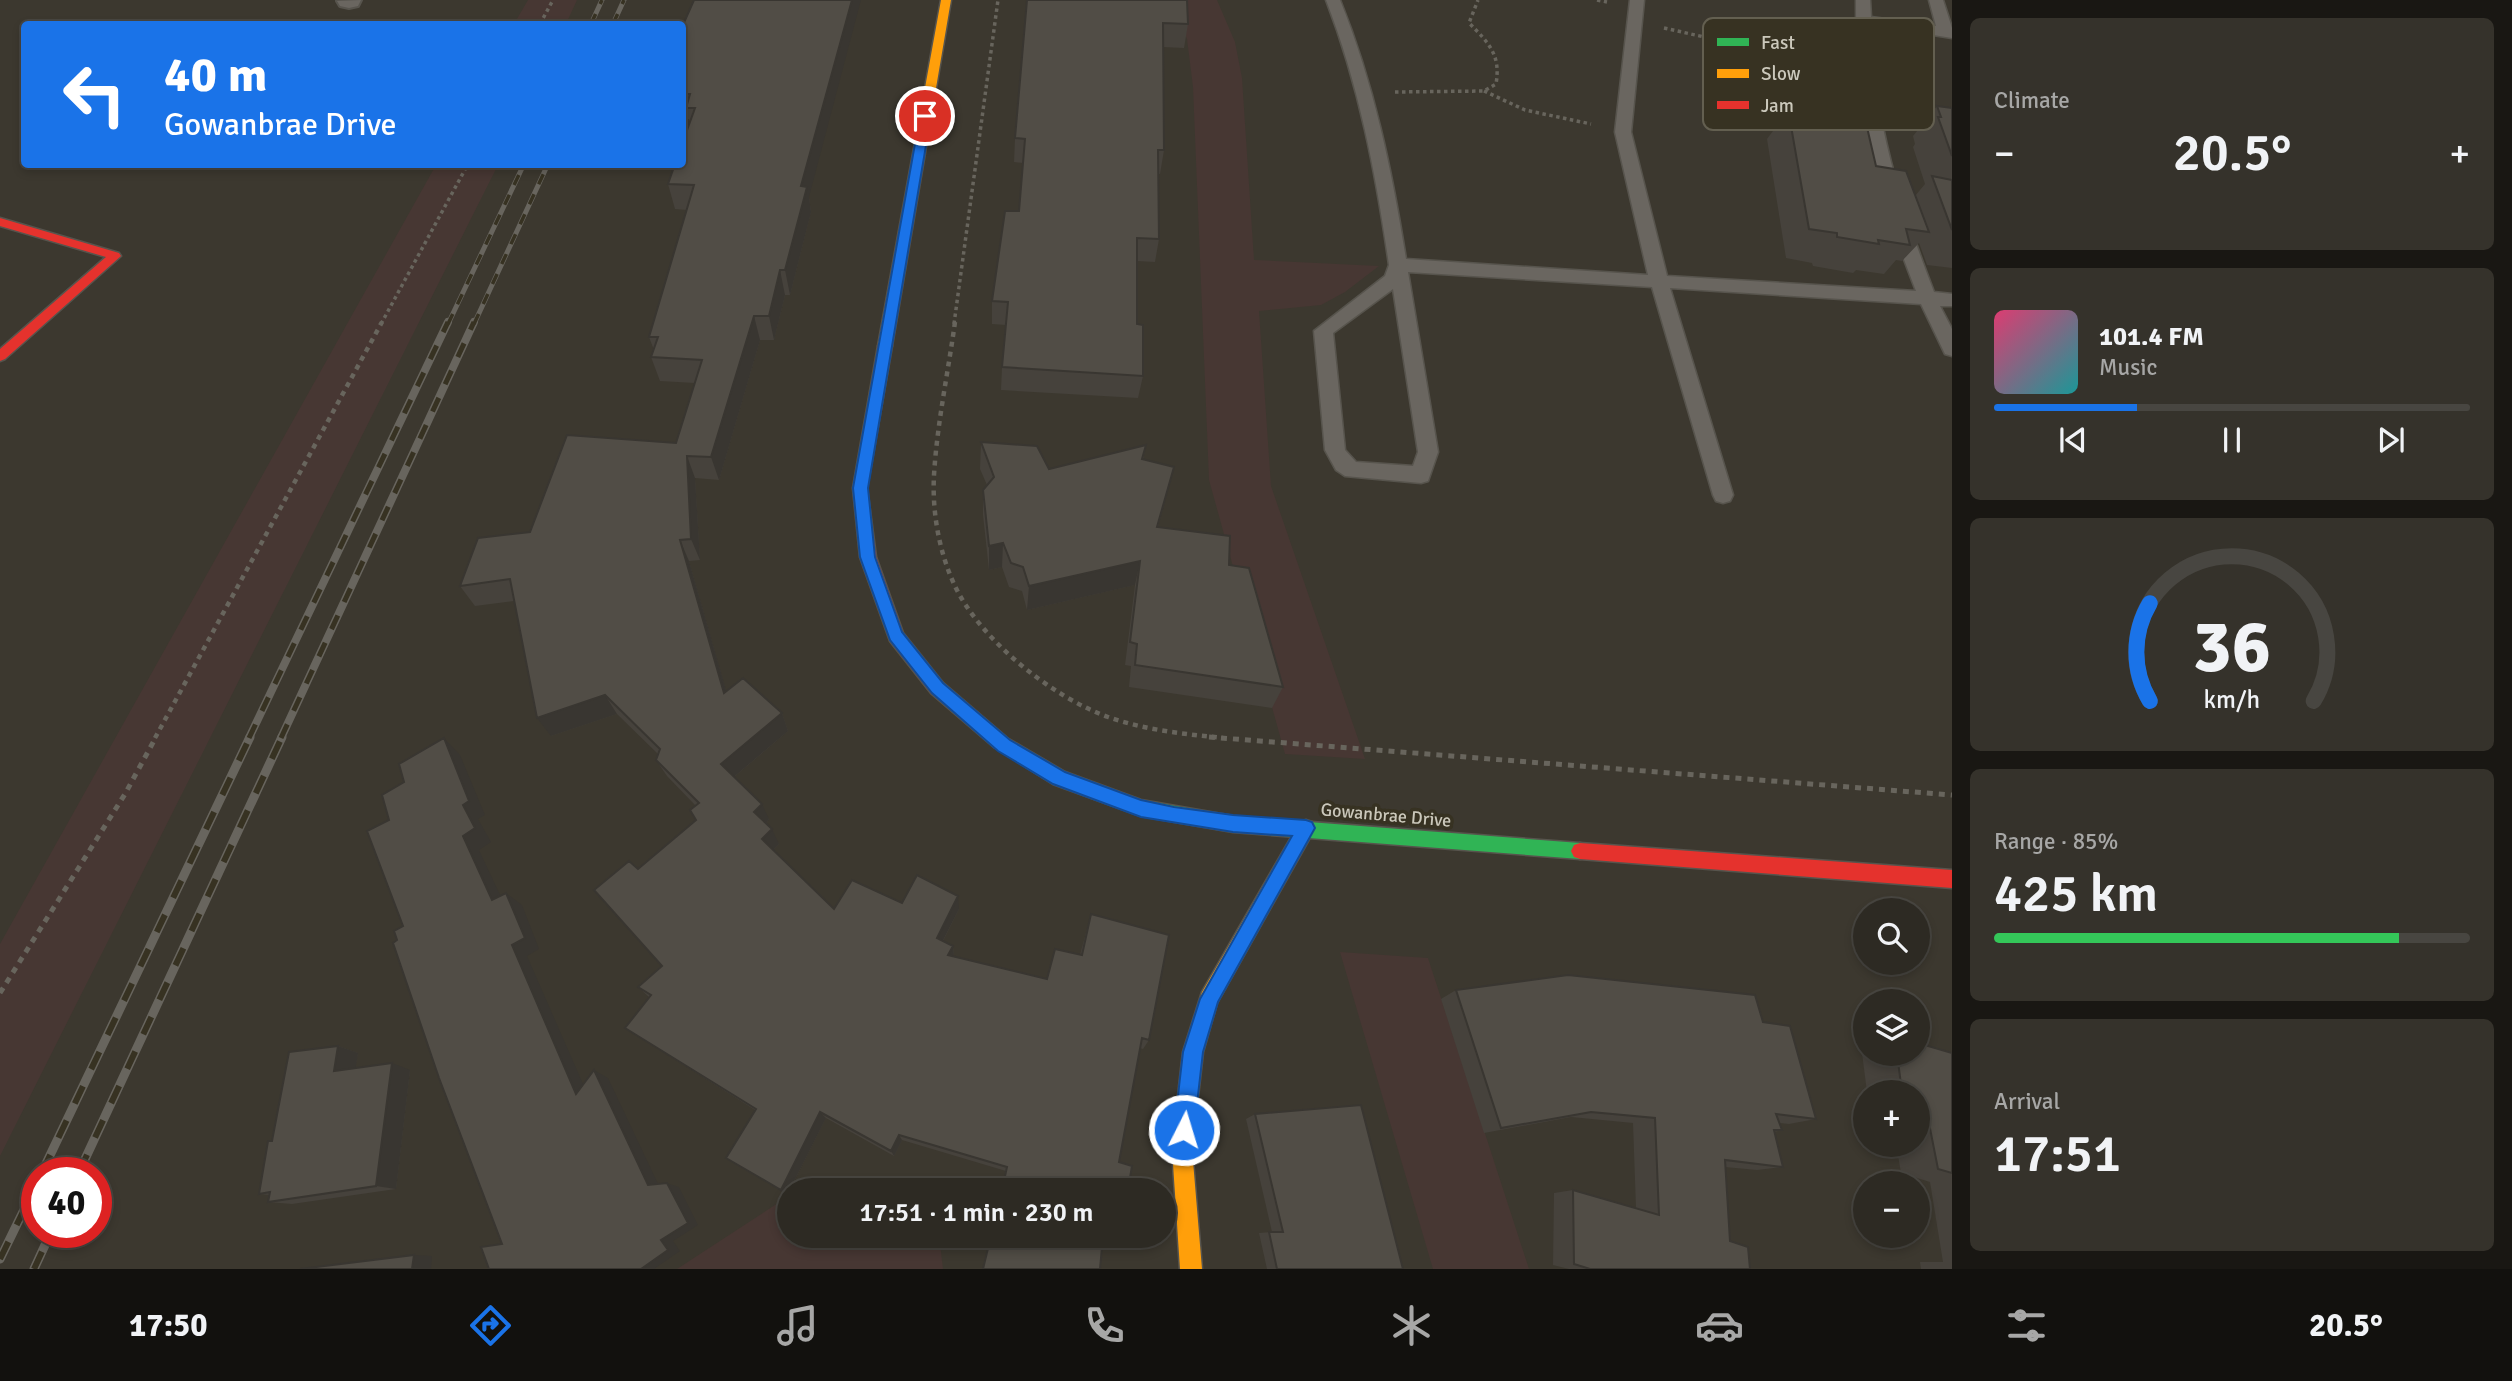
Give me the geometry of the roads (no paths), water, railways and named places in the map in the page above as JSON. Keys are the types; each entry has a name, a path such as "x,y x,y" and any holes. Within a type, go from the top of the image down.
{"street":[{"name":"Gowanbrae Drive","path":"946,0 860,488 868,557 896,636 937,688 1004,746 1059,778 1111,799 1174,815 1233,824 1952,879"},
{"path":"0,222 115,257 0,356"},
{"path":"1192,1269 1182,1149 1193,1052 1209,999 1306,828"}],"lane":[{"path":"1334,0 1346,30 1372,120 1398,265 1428,452 1421,475 1352,470 1343,464 1335,450 1324,331 1393,279 1398,265"},
{"path":"1863,0 1864,18"},
{"path":"1936,0 1949,33"},
{"path":"1636,7 1623,132 1659,281 1723,495"},
{"path":"1875,130 1896,212 1927,298 1952,349"},
{"path":"1398,265 1952,300"}],"railway":[{"path":"592,21 602,0"},
{"path":"614,21 624,0"},
{"path":"448,324 522,168"},
{"path":"474,324 546,168"},
{"path":"249,738 448,322"},
{"path":"281,738 474,322"},
{"path":"49,1157 250,737"},
{"path":"86,1157 282,737"},
{"path":"0,1259 21,1216"},
{"path":"34,1269 44,1248"}]}
